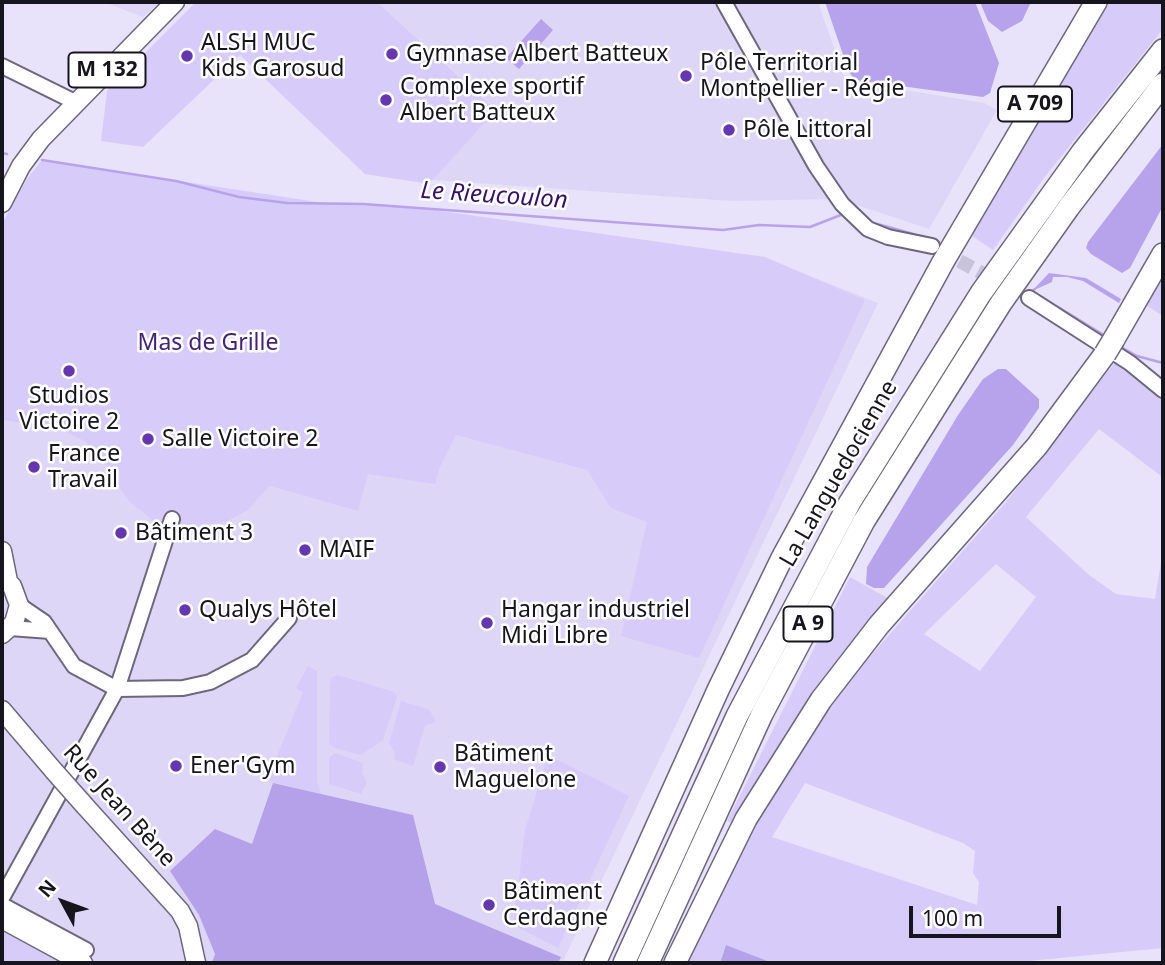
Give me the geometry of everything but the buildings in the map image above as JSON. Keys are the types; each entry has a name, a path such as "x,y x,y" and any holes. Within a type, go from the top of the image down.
{"highway":[{"name":"A 709","path":"595,963 718,690 782,558 943,262 1096,2"},
{"name":"La Languedocienne","path":"624,963 743,704 856,492 923,382 997,271 1083,151 1163,50"},
{"name":"La Languedocienne","path":"648,963 768,702 864,521 1000,303 1076,197 1163,84"},
{"path":"676,963 727,853 803,726 879,625 1037,446 1110,346 1163,254"}],"main road":[{"name":"M 132","path":"2,203 21,166 41,139 175,2"},
{"path":"2,551 5,579 16,592 19,605 17,617 4,632"},
{"name":"Rue Jean Bène","path":"2,710 85,806 172,900 188,926 193,963"},
{"path":"2,919 85,956"}],"street":[{"path":"724,2 816,166 851,213 869,229 887,237 932,246"},
{"path":"2,66 75,102"},
{"path":"1029,298 1130,363 1163,390"},
{"path":"2,898 117,689 172,519"},
{"path":"19,605 44,622 74,666 117,689 183,688 210,682 247,663 270,643 289,618"},
{"path":"4,632 50,632"},
{"path":"2,905 85,956"}],"shaded area":[{"path":"104,2 160,2 143,17"},
{"path":"377,2 713,2 721,12 723,2 818,2 845,80 984,103 997,110 929,229 845,201 830,199 732,201 433,180 496,109"},
{"path":"825,2 975,2 999,63 990,93 983,97 855,80 849,72"},
{"path":"980,2 1031,2 1022,21 1002,32 988,21"},
{"path":"541,19 553,30 519,69 506,58"},
{"path":"1163,144 1163,206 1130,268 1122,273 1086,248"},
{"path":"765,258 878,303 562,963 98,963 2,912 2,420 64,431 86,442 102,458 111,476 185,528 226,522 247,511 270,486 358,510 347,470"},
{"path":"1049,273 1086,278 1121,299 1119,303 1083,281 1067,277 1053,277 1052,282 1032,291"},
{"path":"998,369 1006,369 1039,399 1039,408 1013,445 884,588 874,588 866,584 867,567 958,415 983,379"},
{"path":"273,783 413,815 435,904 561,957 558,963 212,963 215,954 199,915 170,871 215,829 252,844"},
{"path":"726,945 770,962 770,963 720,963"}],"green space":[{"name":"Complexe sportif Albert Batteux","path":"196,2 377,2 496,110 433,180 423,183 365,174 240,55 143,147 101,141 107,91"},
{"path":"1106,2 1163,2 1163,29 1044,178 993,250 969,234"},
{"name":"Mas de Grille","path":"42,160 330,204 413,207 765,257 865,300 699,658 621,636 647,522 611,508 587,470 456,435 439,469 435,484 368,474 358,511 270,486 247,511 226,522 185,528 177,533 161,527 129,501 102,458 86,442 64,431 2,420 2,224 27,179"},
{"path":"1163,272 1163,316 1146,305"},
{"path":"1116,361 1163,397 1161,476 1099,429 1026,517 1089,575 1116,594 1155,599 1163,550 1163,948 1008,963 770,963 726,945 720,963 686,963 708,913 782,773 859,669 1006,502","holes":["996,564 1036,597 980,671 924,634","805,783 963,843 975,851 973,873 979,882 977,905 772,837"]},
{"path":"850,577 891,600 822,680 734,825 727,821"},
{"path":"308,666 317,671 317,781 321,794 267,781 303,692 296,688"},
{"path":"338,675 394,692 397,697 383,740 361,755 334,748 329,742 330,684 332,677"},
{"path":"401,701 428,709 435,718 434,723 425,725 413,766 394,759 395,753 389,743"},
{"path":"335,753 363,763 362,773 367,782 361,794 329,784 329,758"},
{"path":"548,755 629,796 558,948 513,925 525,830"},
{"path":"2,927 68,963 2,963"}],"waterway":[{"name":"Le Rieucoulon","path":"2,153 7,154"},
{"name":"Le Rieucoulon","path":"42,160 176,181 239,197 287,203 363,204 723,230 759,225 810,227 846,213"},
{"name":"Le Rieucoulon","path":"870,222 928,238"},
{"path":"1035,289 1032,291 1107,337"},
{"path":"1121,347 1137,356 1163,363"}],"tunnel":[{"path":"941,251 1019,293"}],"place":[{"name":"Gymnase Albert Batteux","path":"392,54"},
{"name":"ALSH MUC Kids Garosud","path":"187,56"},
{"name":"Pôle Territorial Montpellier - Régie","path":"686,76"},
{"name":"Complexe sportif Albert Batteux","path":"386,100"},
{"name":"Pôle Littoral","path":"729,130"},
{"name":"Studios Victoire 2","path":"69,371"},
{"name":"Salle Victoire 2","path":"148,439"},
{"name":"France Travail","path":"34,467"},
{"name":"Bâtiment 3","path":"121,533"},
{"name":"MAIF","path":"305,550"},
{"name":"Qualys Hôtel","path":"185,610"},
{"name":"Hangar industriel Midi Libre","path":"487,623"},
{"name":"Ener'Gym","path":"176,766"},
{"name":"Bâtiment Maguelone","path":"440,767"},
{"name":"Bâtiment Cerdagne","path":"489,905"}]}
